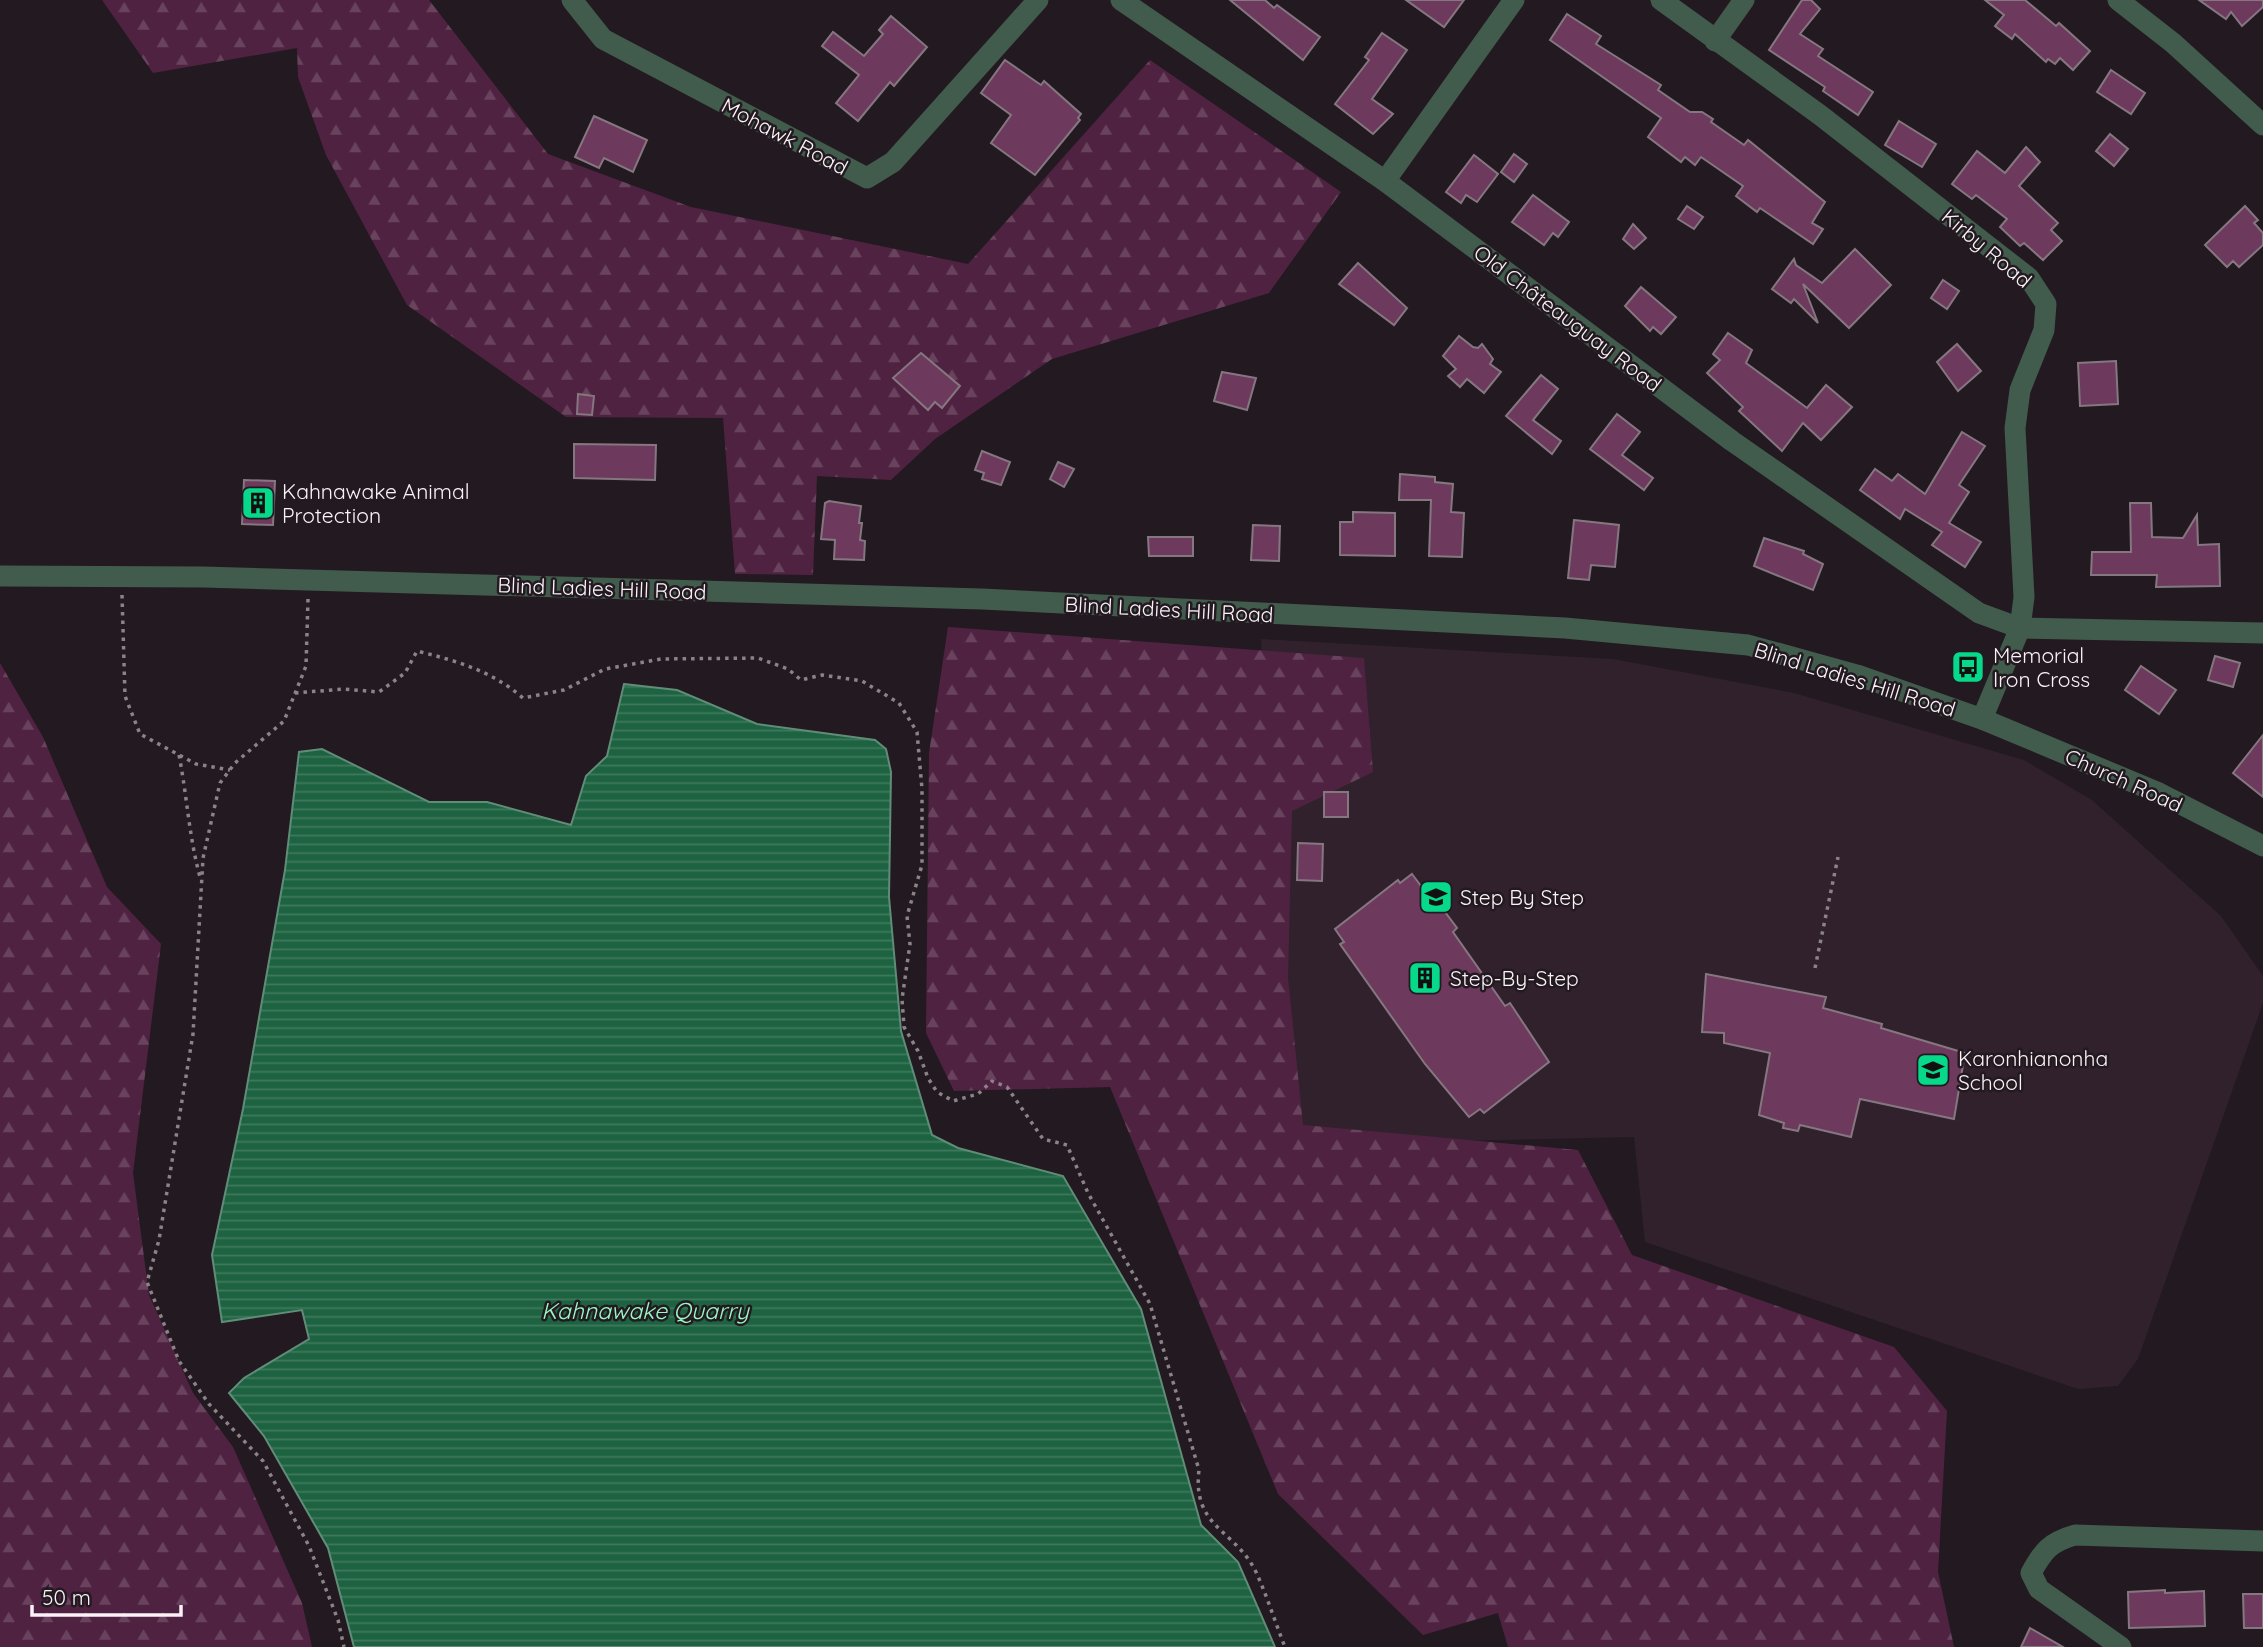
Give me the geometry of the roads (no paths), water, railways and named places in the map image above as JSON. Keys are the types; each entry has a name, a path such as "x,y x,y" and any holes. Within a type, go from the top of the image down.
{"street":[{"name":"Mohawk Road","path":"572,0 603,39 867,178 893,162 1038,0"},
{"name":"Old Châteauguay Road","path":"1121,0 1385,181 1732,441 1954,599 1979,613 2020,628"},
{"path":"1385,181 1514,0"},
{"name":"Kirby Road","path":"1661,0 1820,115 2029,278 2046,304 2043,330 2020,390 2015,428 2024,577 2020,628"},
{"path":"1715,41 1744,0"},
{"path":"2118,0 2173,43 2263,125"},
{"name":"Blind Ladies Hill Road","path":"0,576 308,580 982,599 1565,628 1748,645 1857,675 1983,719 2020,628"},
{"path":"2020,628 2263,633"},
{"name":"Church Road","path":"1983,719 2159,793 2263,846"},
{"path":"2121,1647 2039,1589 2031,1573 2043,1550 2055,1540 2075,1535 2263,1541"}],"water":[{"name":"Kahnawake Quarry","path":"624,684 677,690 757,724 875,740 886,749 891,772 889,897 901,1031 932,1135 958,1148 1063,1176 1141,1309 1201,1525 1238,1562 1275,1647 354,1647 328,1548 264,1436 229,1393 244,1378 309,1339 302,1310 222,1322 212,1255 243,1109 285,870 299,752 322,749 429,802 487,802 571,825 586,776 607,756"}],"place":[{"name":"Kahnawake Animal Protection","path":"258,503"},
{"name":"Memorial Iron Cross","path":"1968,667"},
{"name":"Step By Step","path":"1436,897"},
{"name":"Step-By-Step","path":"1425,978"},
{"name":"Karonhianonha School","path":"1933,1070"}]}
